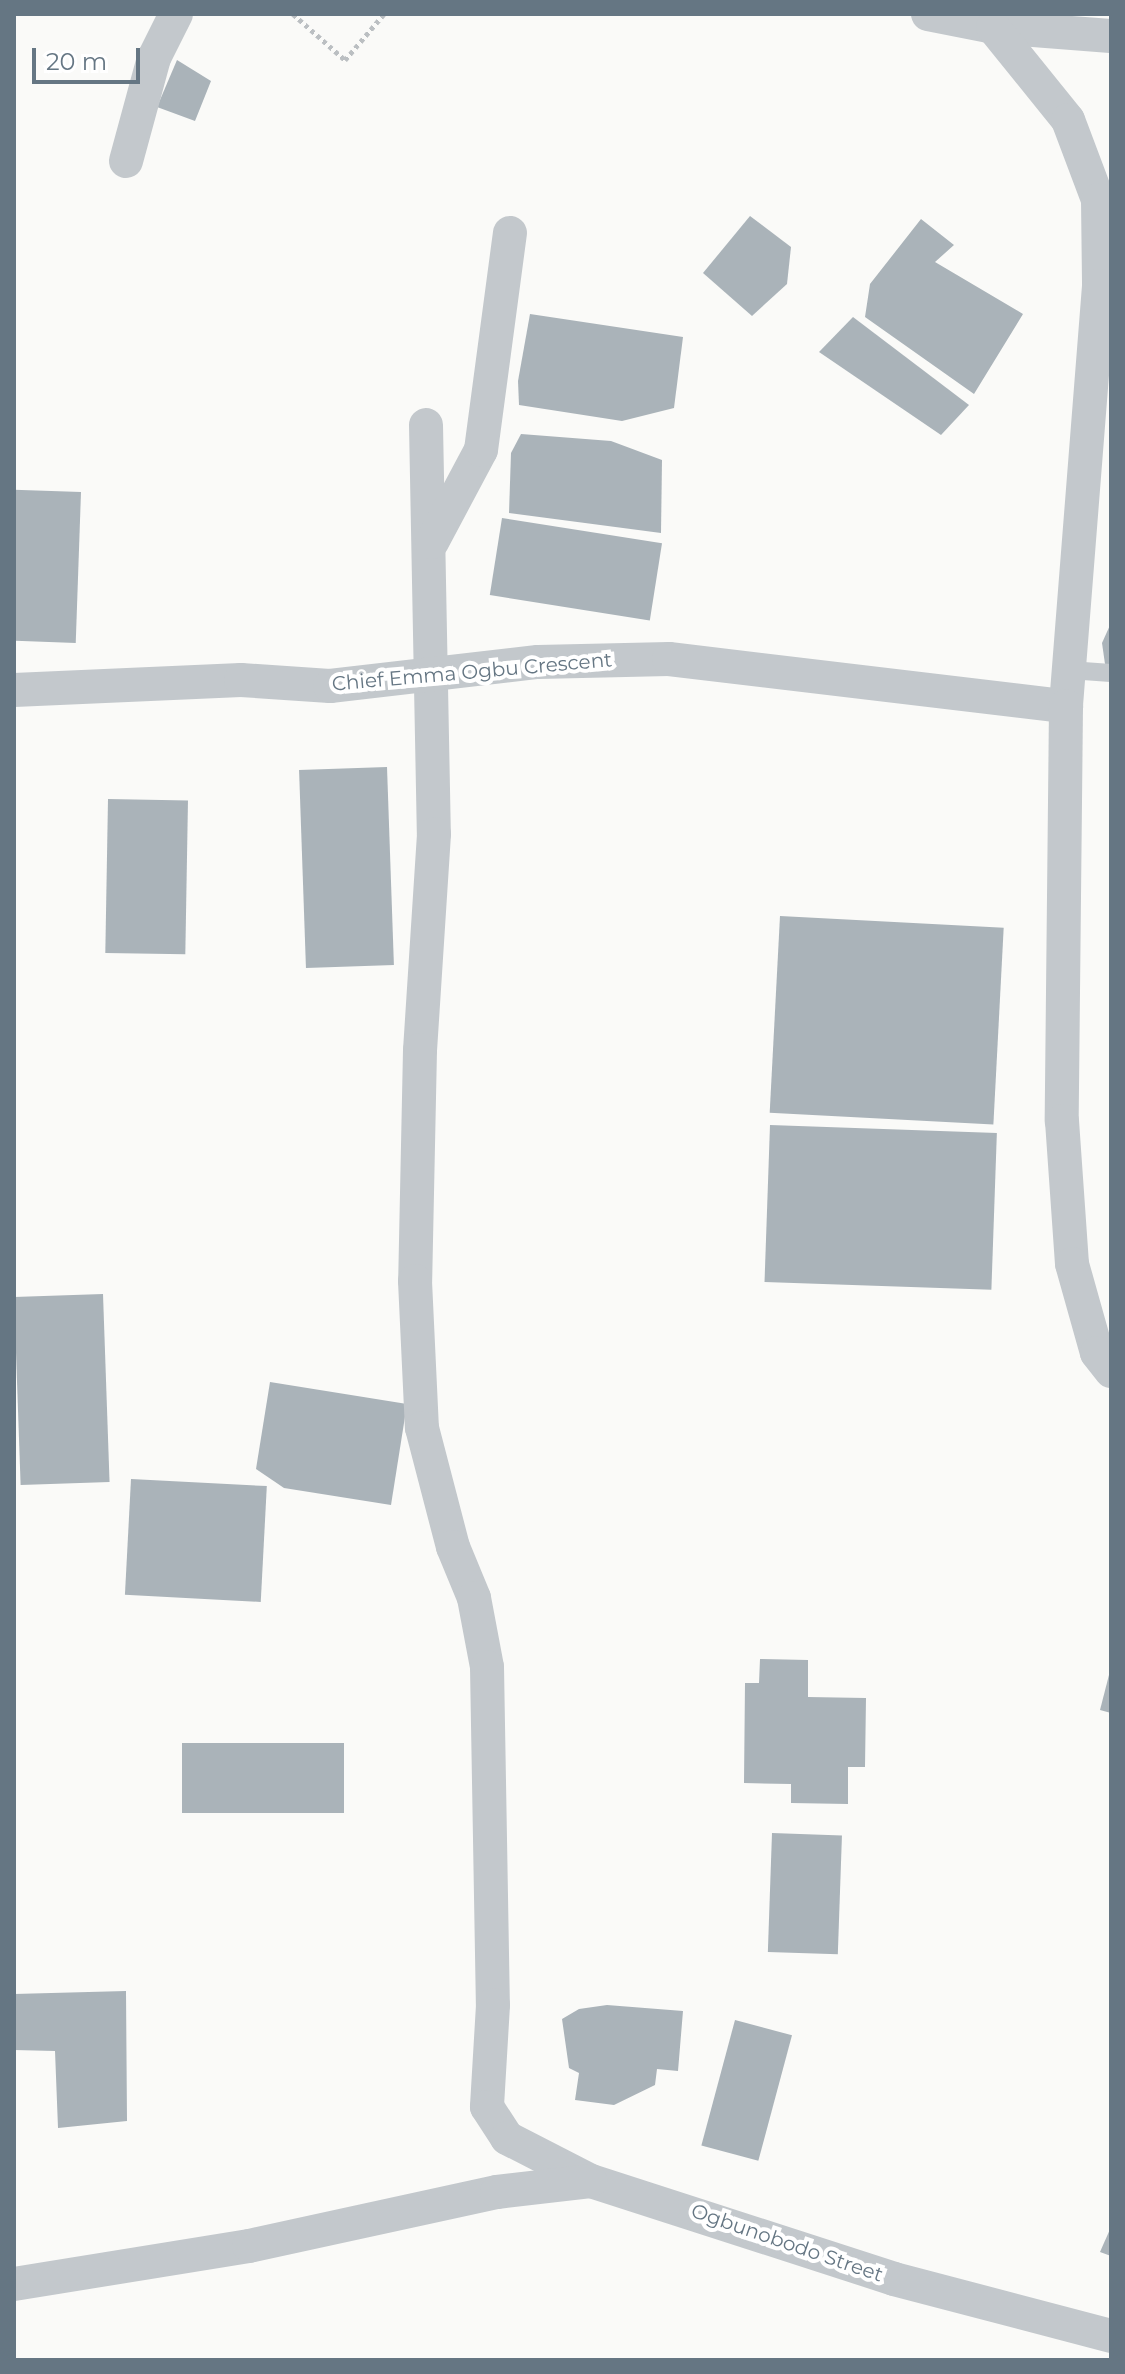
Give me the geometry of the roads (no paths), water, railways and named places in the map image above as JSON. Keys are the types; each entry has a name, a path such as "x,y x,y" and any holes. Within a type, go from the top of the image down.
{"street":[{"path":"126,161 154,58 176,14"},
{"path":"928,14 993,27 1111,36"},
{"path":"993,27 1068,120 1098,200 1099,286 1066,706 1063,1137 1072,1264 1097,1353 1111,1371"},
{"path":"430,546 481,450 510,233"},
{"path":"426,425 432,677"},
{"name":"Chief Emma Ogbu Crescent","path":"14,690 241,680 330,686 432,677 538,662 669,659 1066,706"},
{"name":"Ogbunobodo Street","path":"432,677 434,834 420,1050 415,1281 422,1428 453,1547 474,1598 487,1667 493,2005 487,2107 507,2138 591,2181 894,2279 1111,2336"},
{"path":"14,2284 249,2246 497,2192 591,2181"}],"lane":[{"path":"1069,670 1111,673"}]}
